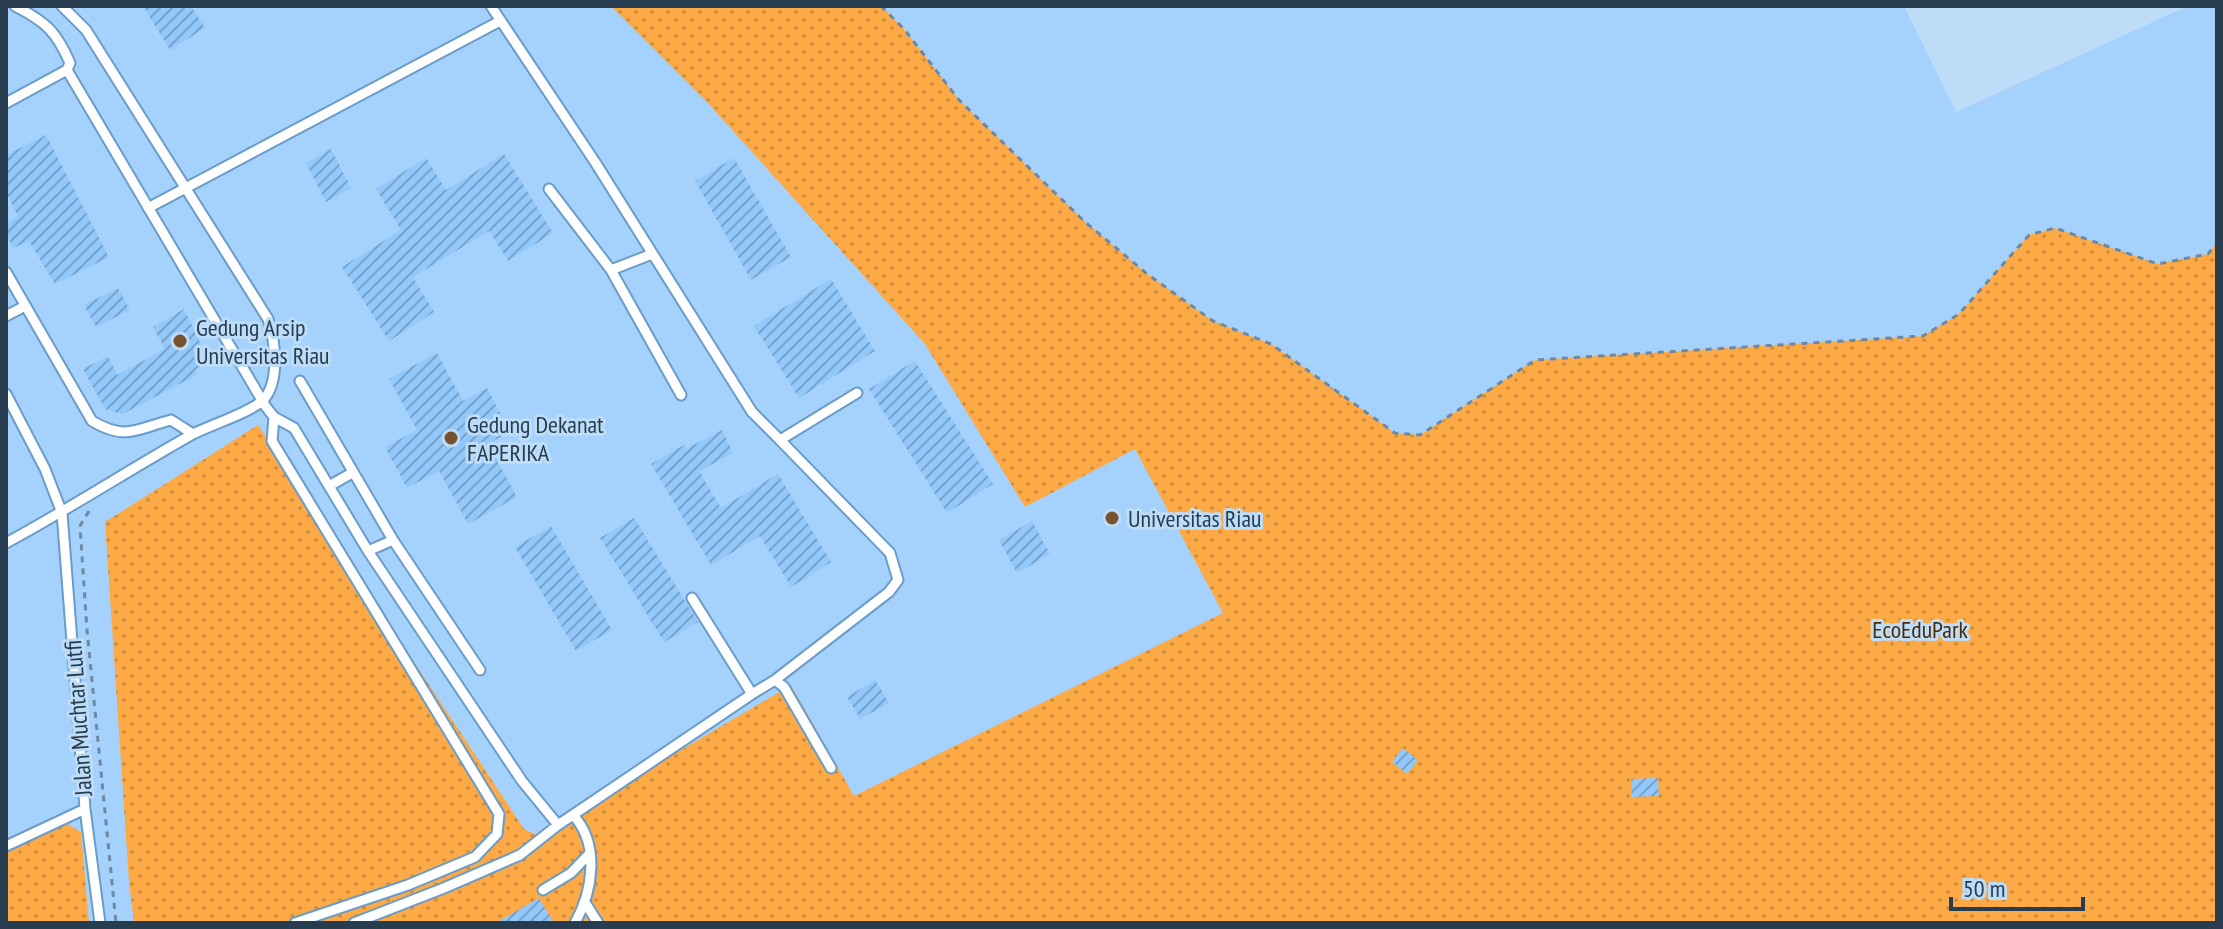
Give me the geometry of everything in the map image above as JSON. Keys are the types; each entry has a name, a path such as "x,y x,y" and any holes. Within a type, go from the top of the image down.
{"lane":[{"path":"6,103 67,70 70,63 52,29 38,17 15,6"},
{"path":"32,6 38,17"},
{"path":"6,543 193,434 263,400 271,386 275,340 268,319 86,30 62,6"},
{"path":"354,923 520,855 558,825 775,680 889,592 898,580 890,553 752,412 595,162 491,6"},
{"path":"148,208 500,21"},
{"path":"67,70 274,417 294,428 368,551 522,781 558,825"},
{"path":"549,189 611,270 681,395"},
{"path":"611,270 652,254"},
{"path":"6,272 92,421 122,434 171,420 193,434"},
{"path":"6,316 25,306"},
{"path":"300,381 393,540 480,670"},
{"path":"780,440 857,393"},
{"name":"Jalan Muchtar Lutfi","path":"6,394 45,469 62,513 85,809 100,923"},
{"path":"6,420 16,415"},
{"path":"274,417 272,441 499,814 497,834 475,857 408,885 295,923"},
{"path":"329,486 352,473"},
{"path":"368,551 393,540"},
{"path":"692,598 752,694"},
{"path":"775,680 790,695 831,768"},
{"path":"6,846 85,809"},
{"path":"573,815 583,826 590,874 586,904 575,923"},
{"path":"543,890 571,873 589,854"},
{"path":"586,904 598,923"}],"path":[{"path":"881,6 904,29 959,100 1084,221 1213,321 1271,344 1395,433 1420,435 1535,360 1923,336 1959,314 2029,235 2055,228 2158,264 2208,254 2217,243"},
{"path":"92,505 80,526 87,630 116,923"}],"shaded area":[{"name":"Universitas Riau","path":"6,6 1904,6 1956,112 2188,6 2217,6 2217,923 6,923"}],"green space":[{"name":"EcoEduPark","path":"611,6 881,6 904,29 959,100 1084,221 1146,273 1213,321 1271,344 1395,433 1420,435 1535,360 1923,336 1959,314 2029,235 2055,228 2158,264 2208,254 2217,243 2217,923 134,923 105,522 258,425 524,829 537,835 791,685 854,796 1223,613 1135,449 1025,507 925,344 706,101"},
{"path":"62,821 81,832 89,923 6,923 6,847"}],"building":[{"path":"143,6 191,6 205,28 170,50"},
{"path":"46,135 109,257 55,284 29,241 13,248 6,234 6,223 18,217 6,191 6,155"},
{"path":"331,149 351,188 326,202 306,163"},
{"path":"504,154 553,233 508,261 489,231 413,277 434,312 389,341 342,267 401,230 376,189 426,158 446,190"},
{"path":"734,158 791,257 751,280 695,181"},
{"path":"831,279 875,351 799,398 754,326"},
{"path":"118,288 130,310 96,327 84,305"},
{"path":"184,309 206,355 206,361 195,371 196,375 123,414 105,409 83,369 108,356 117,375 165,349 153,327"},
{"name":"Gedung Dekanat FAPERIKA","path":"437,353 463,401 487,388 510,432 488,444 517,497 468,524 439,471 407,488 385,447 417,430 389,379"},
{"path":"915,361 993,484 947,513 869,389"},
{"path":"722,430 733,453 699,471 721,508 778,474 831,562 791,587 760,536 711,565 651,464 684,445 686,449"},
{"path":"634,518 698,622 664,642 600,538"},
{"path":"1032,521 1050,554 1017,573 999,540"},
{"path":"551,526 612,630 576,651 515,547"},
{"path":"875,680 889,703 860,719 847,697"},
{"path":"1403,748 1418,760 1407,774 1392,762"},
{"path":"1658,778 1659,796 1632,797 1631,779"},
{"path":"539,898 554,923 496,923"}],"place":[{"name":"Gedung Arsip Universitas Riau","path":"180,341"},
{"name":"Gedung Dekanat FAPERIKA","path":"451,438"},
{"name":"Universitas Riau","path":"1112,518"}]}
